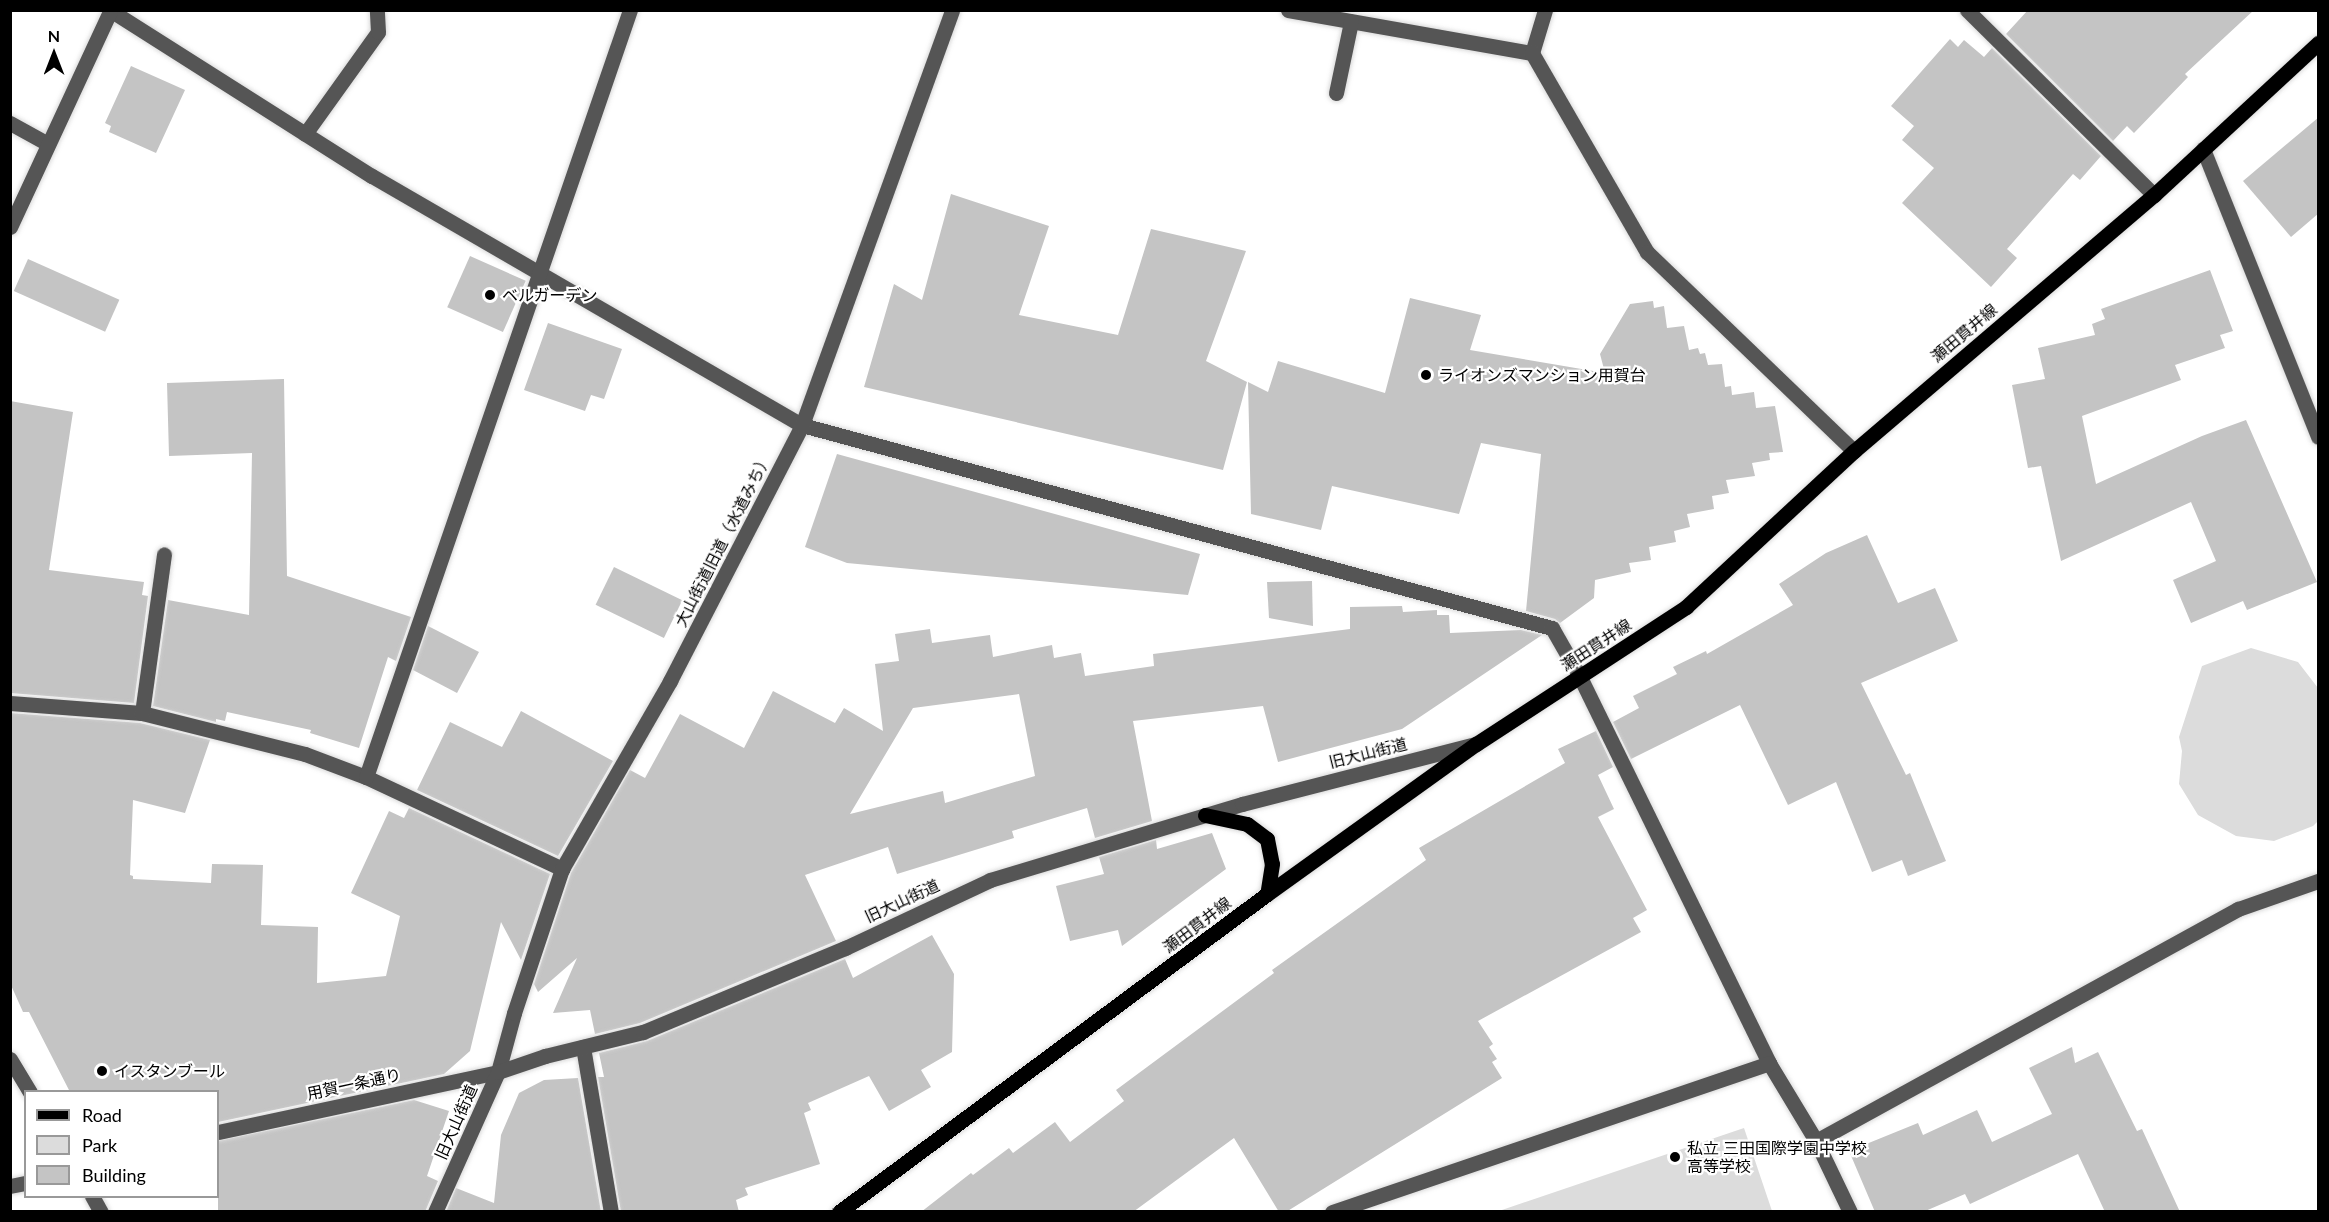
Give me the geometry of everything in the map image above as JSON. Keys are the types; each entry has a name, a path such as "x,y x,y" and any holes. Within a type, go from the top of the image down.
{"main road":[{"name":"瀬田貫井線","path":"839,1212 1267,894 1476,744 1686,607 1854,451 2154,195 2319,43"},
{"path":"1205,815 1247,824 1267,839 1272,864 1267,894"}],"street":[{"path":"305,134 378,32 377,10"},
{"path":"366,777 630,10"},
{"name":"大山街道旧道（水道みち）","path":"498,1072 514,1013 562,868 670,681 802,425 952,10"},
{"path":"1288,10 1532,53"},
{"path":"1545,10 1532,53 1647,252 1854,451"},
{"path":"1967,10 2154,195"},
{"path":"10,227 110,11 305,134 802,425 1552,628 1580,677 1769,1063 1816,1141 1850,1212"},
{"path":"1336,93 1351,22"},
{"path":"10,123 48,144"},
{"path":"2203,149 2319,437"},
{"path":"142,713 164,555"},
{"path":"10,703 142,713 305,754 366,777 562,868"},
{"name":"旧大山街道","path":"435,1212 498,1072 545,1056 643,1032 845,948 990,880 1205,815 1476,744"},
{"path":"1816,1141 2238,909 2319,881"},
{"path":"583,1047 611,1212"},
{"path":"10,1059 29,1090"},
{"path":"1332,1212 1769,1063"},
{"name":"用賀一条通り","path":"219,1132 498,1072"},
{"path":"93,1198 101,1212"}],"green space":[{"path":"2251,648 2298,662 2318,688 2318,821 2313,826 2274,841 2236,836 2198,815 2179,784 2182,751 2179,737 2202,666"},
{"path":"1744,1128 1772,1211 1499,1211"}],"building":[{"path":"2028,10 2254,10 2185,74 2188,77 2134,133 2127,126 2113,141 2006,34"},
{"path":"1950,39 1958,47 1964,40 1984,57 1992,48 2101,156 2080,180 2073,174 2007,249 2017,258 1991,287 1902,203 1934,168 1902,140 1914,126 1891,106"},
{"path":"131,66 185,90 156,153 109,132 111,126 105,123"},
{"path":"2319,117 2319,213 2291,237 2243,181"},
{"path":"951,194 1049,226 1019,315 1118,335 1151,229 1246,251 1206,361 1247,382 1223,470 864,387 894,284 922,300"},
{"name":"ベルガーデン","path":"470,256 526,281 503,332 447,307"},
{"path":"28,259 119,300 105,332 14,291"},
{"path":"2210,270 2233,331 2220,335 2225,348 2175,365 2181,380 2082,416 2096,484 2202,436 2246,420 2317,582 2247,610 2243,601 2191,623 2173,580 2216,561 2191,502 2061,561 2041,466 2028,468 2012,385 2045,379 2038,348 2095,335 2092,324 2105,319 2101,309"},
{"path":"1410,298 1481,315 1470,350 1605,373 1600,354 1630,304 1653,301 1654,308 1664,306 1667,328 1684,326 1689,350 1698,348 1700,354 1705,353 1708,365 1722,364 1725,387 1731,386 1732,395 1754,392 1756,408 1775,406 1783,452 1769,453 1770,460 1752,463 1755,476 1726,480 1729,493 1712,496 1714,509 1687,514 1690,527 1674,531 1676,542 1649,547 1651,560 1629,563 1631,572 1595,580 1594,598 1560,623 1555,619 1526,611 1541,454 1481,443 1459,514 1332,486 1321,530 1251,514 1248,382 1268,392 1278,361 1385,393"},
{"path":"548,323 622,349 604,399 591,395 585,411 524,390"},
{"path":"284,379 287,576 411,617 396,661 388,657 359,748 310,733 311,730 227,712 225,721 216,719 216,722 153,706 168,600 249,615 252,453 169,456 167,383"},
{"path":"10,401 73,412 49,570 144,582 142,595 148,596 134,703 10,693"},
{"path":"837,454 1200,554 1188,595 847,563 805,547"},
{"path":"1867,535 1898,603 1935,588 1958,641 1861,683 1906,775 1910,773 1946,861 1908,876 1902,860 1872,872 1836,782 1788,805 1740,705 1631,759 1613,722 1639,708 1633,696 1677,674 1673,667 1706,651 1707,654 1793,605 1779,584 1826,553"},
{"path":"614,567 682,600 664,638 596,605"},
{"path":"1312,581 1313,626 1269,618 1267,582"},
{"path":"1402,606 1403,612 1437,610 1437,615 1449,615 1450,633 1521,630 1542,635 1402,729 1278,762 1263,706 1133,721 1152,821 1095,838 1087,808 1012,831 1014,838 897,874 888,847 805,875 836,941 640,1023 595,1034 590,1010 553,1013 577,958 538,992 534,984 571,873 630,770 645,778 680,714 744,748 773,691 835,723 844,708 883,731 875,664 899,661 895,634 930,629 932,643 990,635 993,657 1052,645 1054,658 1081,653 1085,676 1154,666 1153,654 1350,629 1350,607","holes":["1019,694 1035,776 945,803 943,791 850,814 913,708"]},
{"path":"428,626 479,652 457,693 413,670"},
{"path":"521,711 613,761 558,856 417,790 450,722 502,747"},
{"path":"10,713 140,723 210,740 185,813 133,800 130,875 133,879 211,883 212,864 263,865 261,925 318,927 317,983 386,976 400,916 351,893 389,811 404,818 409,808 550,874 521,960 501,922 470,1051 444,1074 219,1122 219,1090 69,1090 29,1012 23,1012 10,983"},
{"path":"1596,731 1613,767 1598,775 1614,809 1598,817 1647,910 1633,918 1641,932 1478,1021 1493,1044 1489,1047 1497,1059 1492,1062 1502,1078 1286,1212 1279,1212 1234,1138 1133,1212 921,1212 971,1173 973,1175 1009,1148 1013,1153 1055,1122 1070,1142 1124,1101 1116,1090 1274,973 1272,970 1426,860 1419,848 1565,763 1558,749"},
{"path":"1212,833 1226,869 1122,946 1118,930 1070,941 1056,886 1104,874 1099,857 1156,840 1157,849"},
{"path":"932,935 954,974 952,1052 921,1070 931,1087 889,1111 869,1076 808,1103 811,1110 804,1113 820,1164 745,1188 748,1195 736,1200 739,1212 621,1212 598,1077 604,1077 599,1053 647,1041 845,959 853,978"},
{"path":"2072,1047 2075,1063 2098,1052 2137,1131 2142,1129 2180,1212 2105,1212 2078,1154 1970,1204 1965,1194 1923,1212 1875,1212 1849,1151 1918,1123 1923,1135 1977,1110 1992,1142 2052,1114 2029,1068"},
{"path":"578,1078 601,1212 446,1212 456,1188 494,1203 501,1135 519,1093 544,1080"},
{"path":"414,1100 449,1111 427,1176 438,1181 425,1212 218,1212 219,1141"}],"place":[{"name":"ベルガーデン","path":"490,295"},
{"name":"ライオンズマンション用賀台","path":"1426,375"},
{"name":"イスタンブール","path":"102,1071"},
{"name":"私立 三田国際学園中学校 高等学校","path":"1675,1157"}]}
